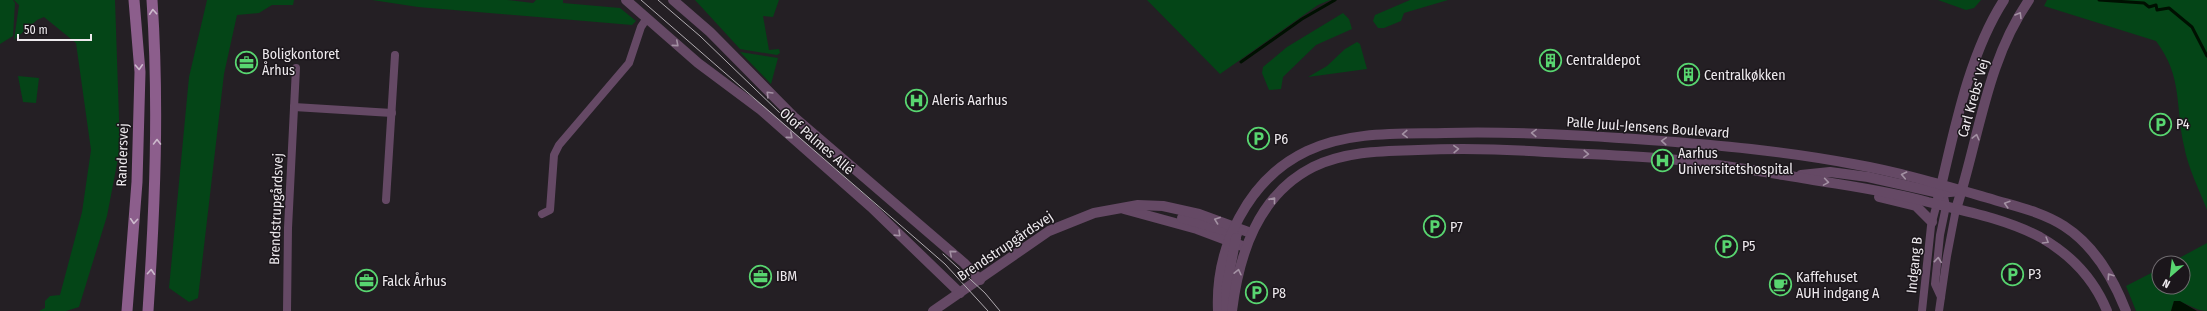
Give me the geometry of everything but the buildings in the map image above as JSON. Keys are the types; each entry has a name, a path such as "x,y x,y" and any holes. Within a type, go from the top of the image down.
{"main road":[{"name":"Randersvej","path":"127,311 138,150 140,72 134,0"},
{"path":"148,311 157,155 157,72 152,0"}],"street":[{"name":"Olof Palmes Allé","path":"626,0 698,63 761,110 865,202 960,293"},
{"name":"Olof Palmes Allé","path":"673,0 710,32 785,109 964,263 980,280"},
{"name":"Carl Krebs' Vej","path":"1941,196 1973,62 1982,38 2004,0"},
{"name":"Carl Krebs' Vej","path":"1956,209 1963,190 1994,69 2017,18 2029,0"},
{"path":"542,214 550,210 554,155 559,145 629,62 641,26 647,18"},
{"path":"386,200 395,56"},
{"name":"Brendstrupgårdsvej","path":"287,311 288,228 296,68"},
{"path":"294,108 392,113"},
{"name":"Palle Juul-Jensens Boulevard","path":"1218,311 1221,277 1254,193 1269,176 1287,162 1306,151 1331,142 1386,135 1534,133 1708,144 1779,152 1853,164 1941,196 1956,209 2012,226 2038,236 2060,249 2088,278 2107,311"},
{"name":"Palle Juul-Jensens Boulevard","path":"1236,238 1251,232 1270,203 1283,188 1298,176 1328,161 1376,151 1473,148 1658,158 1841,184 1913,197 1941,196 1963,190 2038,213 2064,226 2084,243 2099,259 2114,281 2126,311"},
{"path":"1788,176 1830,172 1868,177 1941,196 1940,235 1935,284 1941,297"},
{"path":"1841,184 1916,206 1932,222"},
{"name":"Indgang B","path":"1922,311 1932,222 1941,196"},
{"name":"Brendstrupgårdsvej","path":"933,311 980,280 1048,231 1084,216 1120,208 1150,205 1199,214 1236,238"},
{"name":"Brendstrupgårdsvej","path":"1120,208 1196,229 1236,238"},
{"path":"1939,311 1956,209"},
{"path":"1226,311 1227,284 1236,238 1251,232"},
{"name":"Palle Juul-Jensens Boulevard","path":"1232,311 1238,274 1236,238"}],"green space":[{"path":"0,0 13,0 15,3 13,36 0,44"},
{"path":"14,0 115,0 120,148 107,216 79,307 66,311 39,311 45,308 45,301 50,296 60,295 82,212 91,150 76,43 44,17 37,20 14,40 19,5"},
{"path":"207,0 294,0 293,5 272,5 259,13 237,15 224,74 198,298 189,302 169,288 189,77"},
{"path":"372,0 507,0 533,3 536,0 563,0 563,3 620,8 636,21 632,25 418,7"},
{"path":"695,0 779,0 773,17 763,16 769,50 779,49 780,53 777,55 740,49"},
{"path":"1147,0 1330,0 1318,5 1220,74"},
{"path":"1410,0 1448,0 1404,13 1401,21 1384,28 1378,28 1373,21 1375,15"},
{"path":"1938,0 1981,0 1974,8 1966,10"},
{"path":"2047,0 2207,0 2207,210 2186,154 2181,131 2177,92 2174,79 2165,54 2156,41 2044,6"},
{"path":"1343,13 1349,19 1352,29 1316,45 1283,77 1281,89 1269,90 1262,73 1263,67 1287,47"},
{"path":"1357,42 1360,44 1367,69 1308,77 1327,66 1345,49"},
{"path":"740,52 778,58 771,84"},
{"path":"18,76 39,78 36,103 23,102"},
{"path":"2207,243 2207,311 2202,311 2178,301 2174,301 2171,311 2136,311 2126,286 2151,273 2151,295 2191,295 2191,255 2185,255"}],"shaded area":[{"path":"2174,301 2180,301 2197,311 2171,311"}],"waterway":[{"path":"1241,62 1302,19 1335,0"},
{"path":"2099,0 2144,3 2149,7 2156,5 2157,10 2169,8 2192,27 2207,56"}],"tram line":[{"path":"641,0 945,264 988,311"},
{"path":"658,0 700,36 781,114"},
{"path":"943,254 985,293 1000,311"}],"place":[{"name":"Centraldepot","path":"1551,60"},
{"name":"Boligkontoret Århus","path":"246,62"},
{"name":"Centralkøkken","path":"1688,75"},
{"name":"Aleris Aarhus","path":"917,100"},
{"name":"P4","path":"2161,124"},
{"name":"P6","path":"1258,139"},
{"name":"Aarhus Universitetshospital","path":"1662,161"},
{"name":"P7","path":"1435,227"},
{"name":"P5","path":"1726,246"},
{"name":"P3","path":"2012,274"},
{"name":"IBM","path":"761,276"},
{"name":"Falck Århus","path":"367,281"},
{"name":"Kaffehuset AUH indgang A","path":"1780,285"},
{"name":"P8","path":"1256,293"}]}
